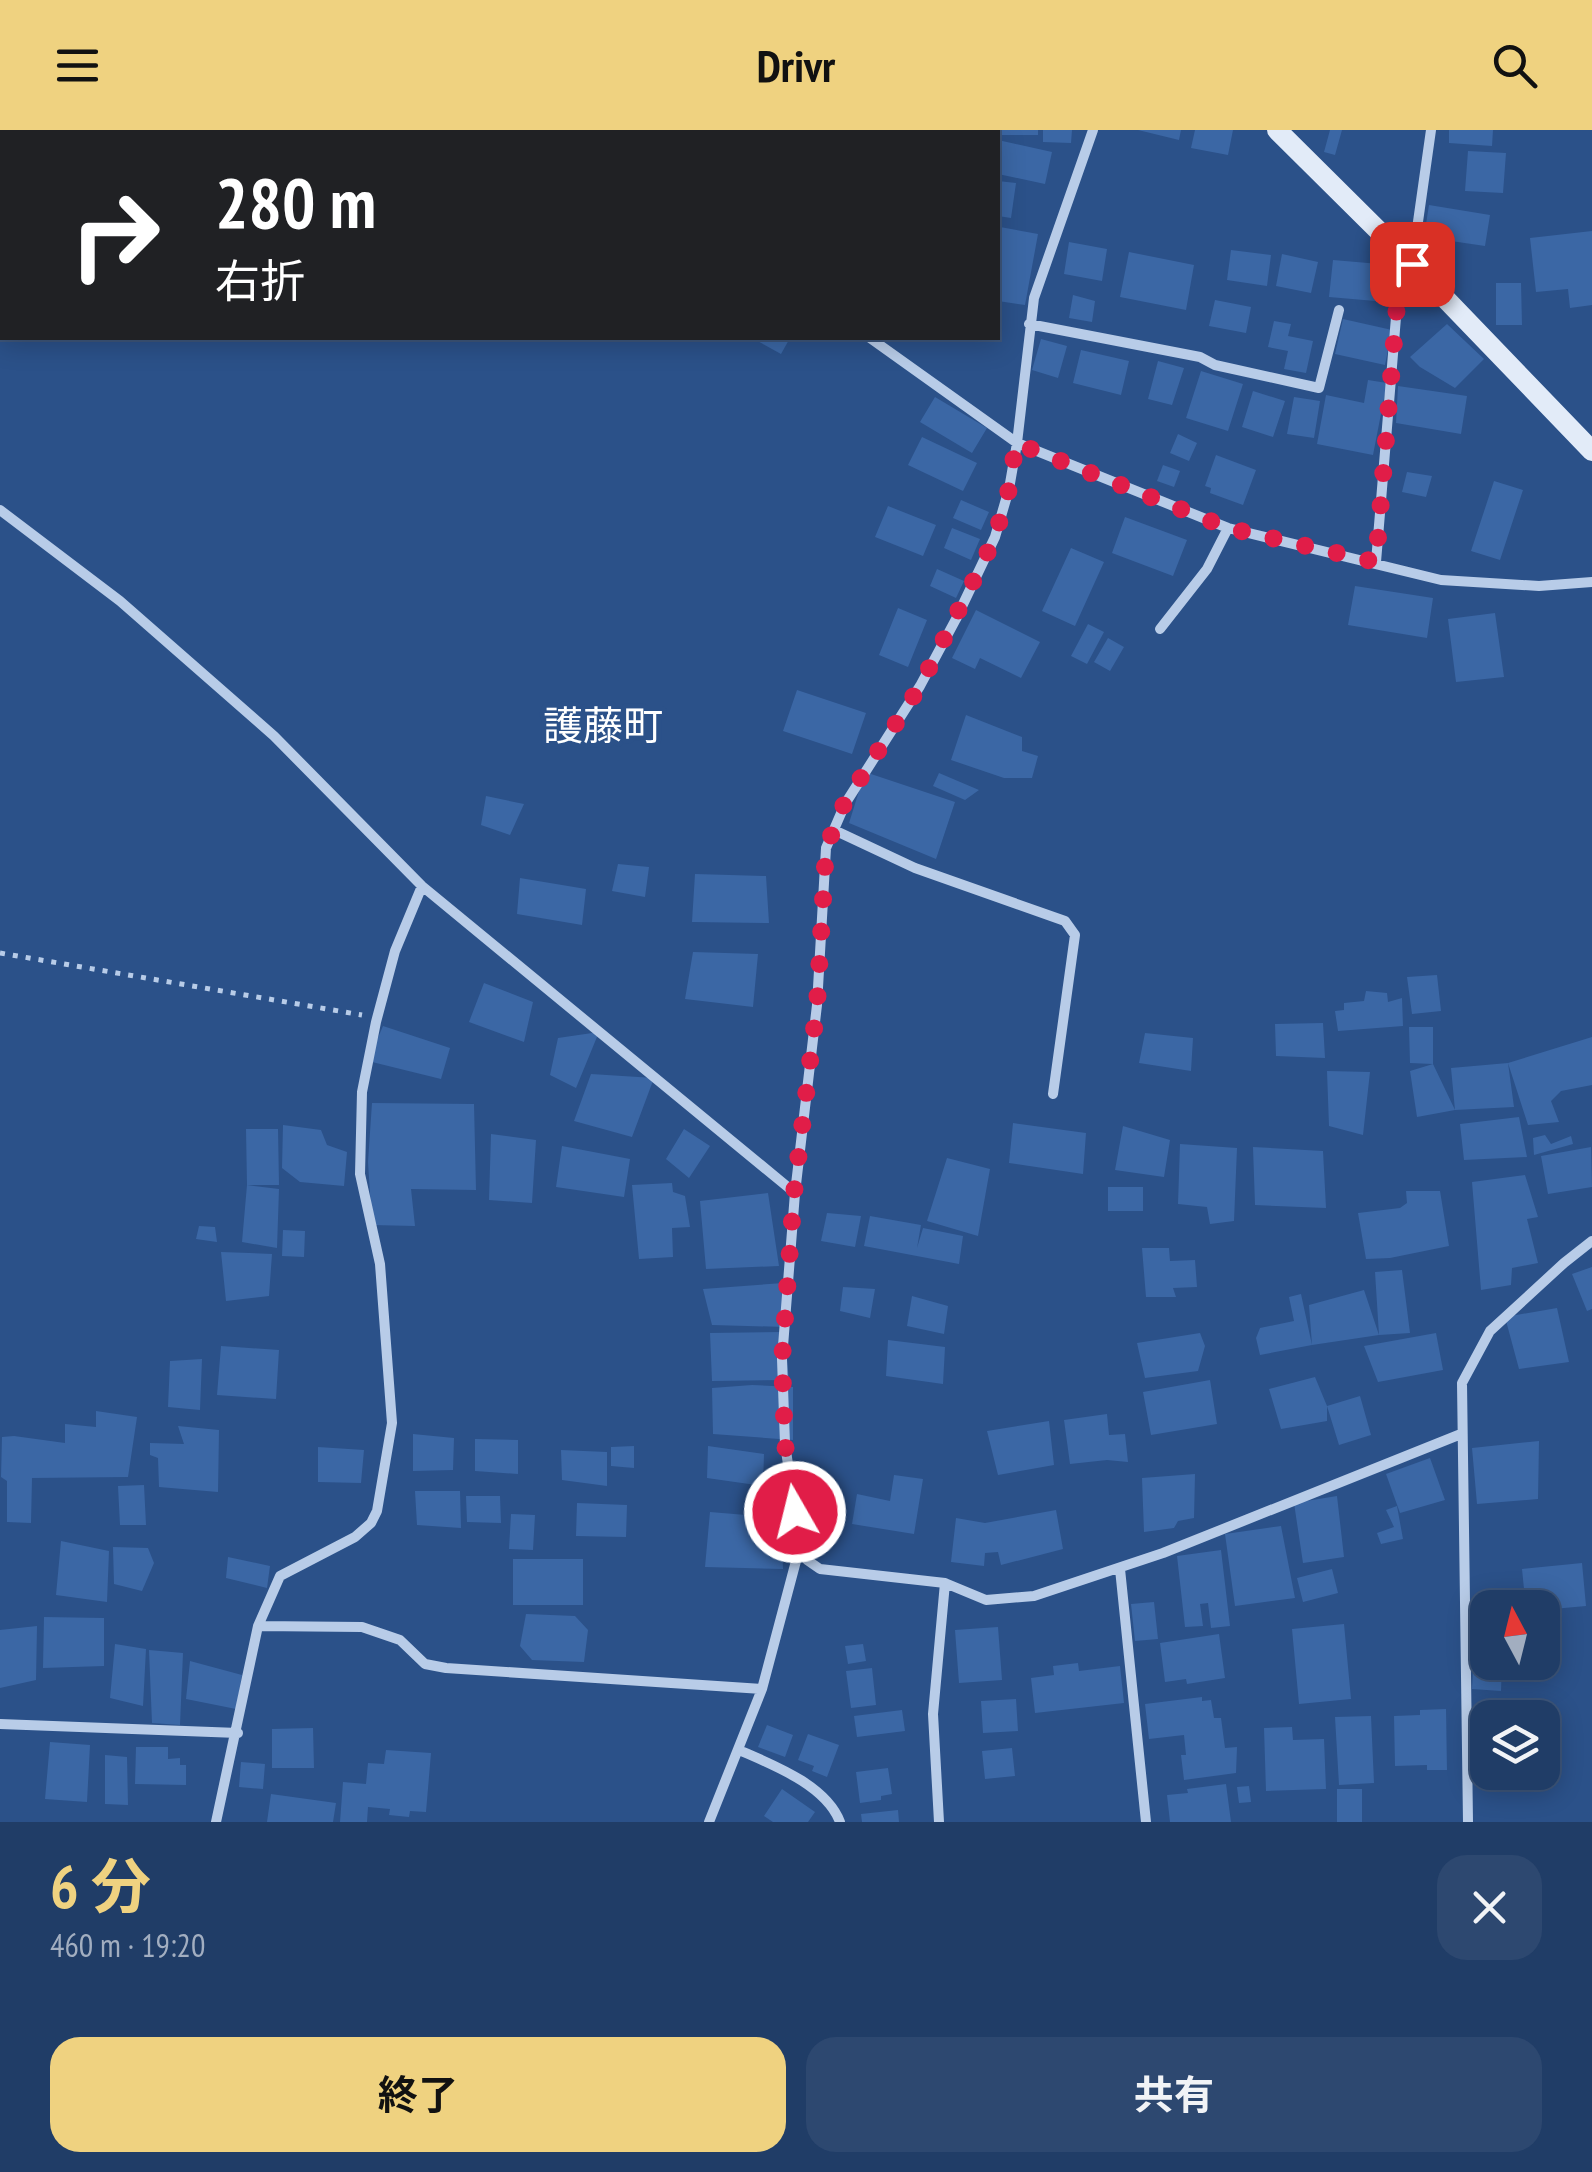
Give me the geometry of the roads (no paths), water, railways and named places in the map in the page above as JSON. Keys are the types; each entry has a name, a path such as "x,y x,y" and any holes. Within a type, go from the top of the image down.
{"main road":[{"path":"1277,130 1592,451"}],"street":[{"path":"1093,130 1034,298 1009,489 995,537 920,686 844,804 826,848 817,1005 794,1193 782,1360 785,1444 800,1545 806,1560 820,1570 945,1582 986,1600 1034,1596 1120,1569 1461,1434"},
{"path":"1376,562 1397,305 1412,264 1431,130"},
{"path":"1029,324 1200,357 1319,388 1339,310"},
{"path":"873,340 1016,443 1228,528 1441,580 1539,586 1592,582"},
{"path":"0,510 120,601 260,723 422,886 794,1193"},
{"path":"1160,628 1207,569 1228,528"},
{"path":"834,830 915,868 1065,921 1073,928 1076,935 1053,1094"},
{"path":"216,1822 258,1626 280,1576 355,1537 371,1523 377,1511 392,1423 380,1264 360,1174 362,1092 395,951 422,886"},
{"path":"1468,1822 1462,1383 1490,1331 1592,1241"},
{"path":"709,1822 762,1689 800,1545"},
{"path":"1120,1569 1146,1822"},
{"path":"938,1822 933,1714 945,1582"},
{"path":"258,1626 362,1628 400,1640 426,1664 446,1668 762,1689"},
{"path":"0,1724 238,1733"},
{"path":"739,1750 812,1789 834,1808 840,1822"}],"district":[{"name":"護藤町","path":"603,726"}]}
